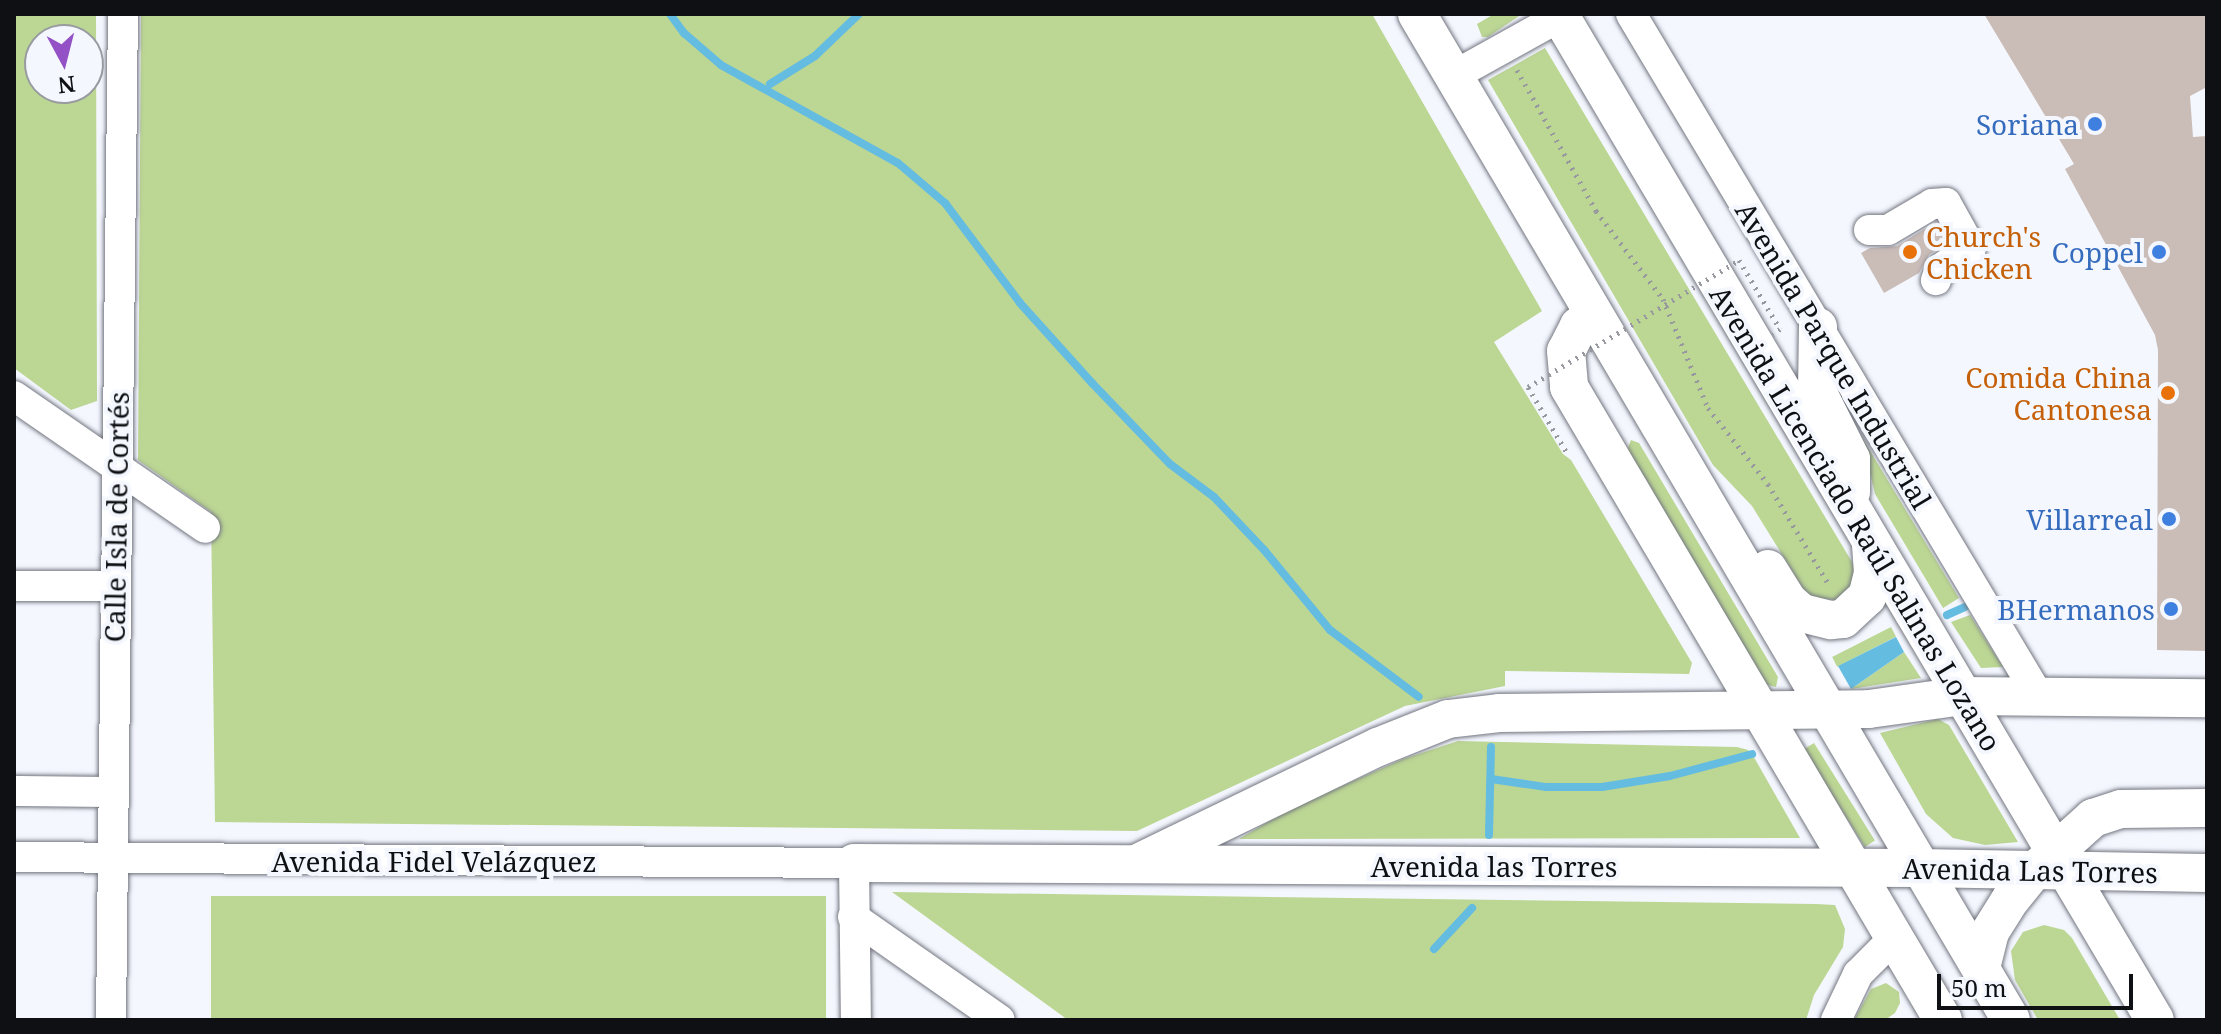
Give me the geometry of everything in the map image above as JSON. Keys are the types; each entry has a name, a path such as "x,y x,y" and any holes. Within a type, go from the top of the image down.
{"main road":[{"name":"Avenida Licenciado Raúl Salinas Lozano","path":"1562,15 1871,543 2065,861 2155,1020"},
{"path":"1429,18 1453,76 1918,868 2011,1020"},
{"path":"1593,315 1579,326 1566,351 1565,370 1569,387 1943,1020"},
{"path":"1818,327 1817,391 1851,459 1851,507"},
{"path":"1679,463 1716,494 1746,532 1788,601 1802,613 1831,620 1843,619 1858,608 1867,597 1873,573 1871,543"},
{"path":"1760,712 1869,709 1963,696 2207,698"},
{"name":"Avenida las Torres","path":"1135,864 1378,747 1448,719 1499,713 1760,712"},
{"path":"1981,968 1985,945 1998,915 2065,861 2093,818 2112,811 2207,808"},
{"name":"Avenida Las Torres","path":"1853,868 2065,861 2207,873"},
{"name":"Avenida las Torres","path":"854,863 1853,868"}],"street":[{"name":"Calle Isla de Cortés","path":"111,1020 115,466 123,14"},
{"name":"Avenida Parque Industrial","path":"1631,14 2038,695"},
{"path":"1453,76 1562,15"},
{"path":"1869,230 1888,230 1932,204 1946,203 1971,248 1940,269 1936,280"},
{"path":"17,400 205,528"},
{"path":"14,586 115,586"},
{"path":"14,791 114,792"},
{"name":"Avenida Fidel Velázquez","path":"14,857 854,863"},
{"path":"854,863 856,1020"},
{"path":"853,917 1000,1020"},
{"path":"1836,1020 1858,974 1894,938"}],"path":[{"path":"1514,65 1602,219 1663,299 1708,408 1768,484 1828,583"},
{"path":"1567,453 1528,387 1739,260 1780,329 1773,334"}],"green space":[{"path":"14,14 96,14 96,24 24,24 24,104 96,104 97,401 71,410 14,368"},
{"path":"141,14 1372,14 1542,311 1494,342 1563,454 1571,460 1692,663 1689,674 1505,671 1505,686 1405,706 1137,831 215,822 211,512 138,460"},
{"path":"1494,14 1522,14 1488,37 1482,37 1477,24"},
{"path":"1545,48 1855,567 1851,586 1837,600 1813,598 1804,590 1752,506 1713,465 1488,80"},
{"path":"1832,388 1959,598 1943,608 1875,494 1864,448"},
{"path":"1631,440 1639,443 1778,677 1776,687 1767,685 1627,450"},
{"path":"1970,615 2003,667 1981,668 1951,622"},
{"path":"1891,627 1896,637 1837,667 1832,657"},
{"path":"1904,652 1921,678 1851,689"},
{"path":"1938,719 1949,725 2018,842 1985,845 1953,838 1926,814 1880,733"},
{"path":"1458,741 1737,747 1748,750 1800,838 1239,839 1288,810 1403,759"},
{"path":"1814,743 1875,841 1865,847 1804,749"},
{"path":"892,892 1816,904 1835,905 1845,929 1843,947 1814,995 1806,1020 1068,1020"},
{"path":"211,896 826,896 826,1020 211,1020"},
{"path":"2044,925 2064,930 2072,938 2120,1020 2038,1020 2015,980 2011,951 2023,932"},
{"path":"1886,983 1899,992 1900,1003 1895,1013 1885,1020 1854,1020 1871,989"}],"water":[{"path":"1896,637 1904,652 1851,689 1838,666"}],"building":[{"path":"1984,14 2207,14 2207,87 2190,96 2193,137 2207,136 2207,651 2157,650 2158,350 2155,335 2065,169 2074,164"},
{"name":"Church's Chicken","path":"1936,222 1947,242 1929,255 1919,273 1884,293 1861,253 1870,248 1897,246"}],"waterway":[{"path":"670,14 684,33 721,65 898,163 945,203 1020,303 1092,383 1170,464 1214,497 1265,551 1330,630 1419,697"},
{"path":"770,84 815,56 859,14"},
{"path":"1947,615 1965,607"},
{"path":"1489,835 1491,747"},
{"path":"1491,779 1546,787 1602,787 1670,776 1752,754"},
{"path":"1434,949 1472,908"}],"place":[{"name":"Soriana","path":"2095,124"},
{"name":"Church's Chicken","path":"1910,252"},
{"name":"Coppel","path":"2159,252"},
{"name":"Comida China Cantonesa","path":"2168,393"},
{"name":"Villarreal","path":"2169,519"},
{"name":"BHermanos","path":"2171,609"}]}
